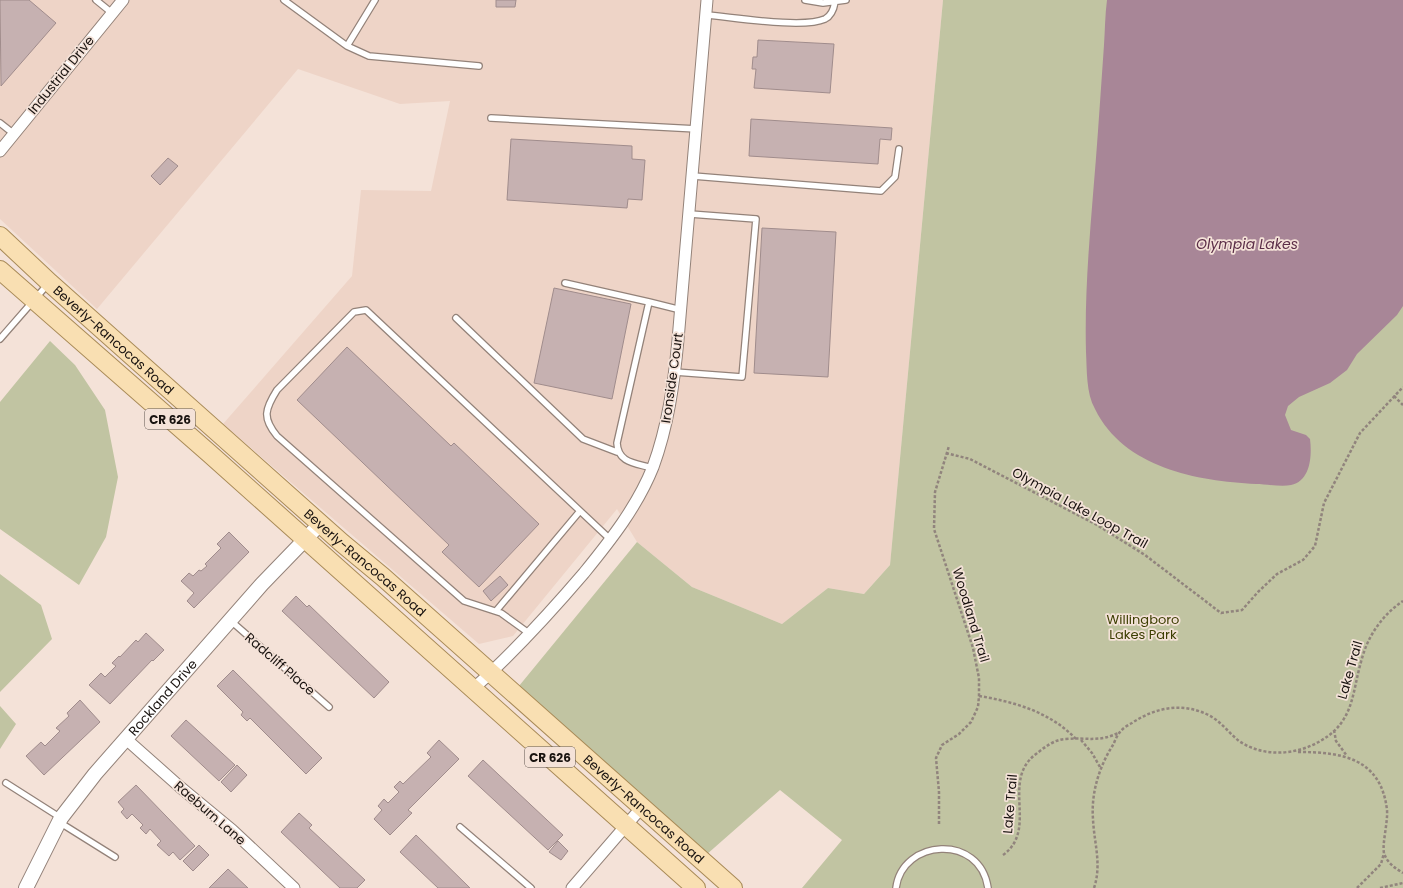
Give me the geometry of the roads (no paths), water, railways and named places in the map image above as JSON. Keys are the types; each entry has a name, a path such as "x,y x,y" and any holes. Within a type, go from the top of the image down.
{"main road":[{"name":"Beverly-Rancocas Road","path":"0,236 733,888"},
{"name":"Beverly-Rancocas Road","path":"0,270 35,299 696,888"}],"street":[{"name":"Industrial Drive","path":"0,151 123,0"},
{"name":"Ironside Court","path":"473,689 530,634 575,584 611,540 635,502 652,468 665,427 675,372 690,214 707,0"},
{"name":"Rockland Drive","path":"26,888 60,820 95,774 262,584 321,523"},
{"name":"Raeburn Lane","path":"126,739 180,787 232,830 294,888"},
{"path":"572,888 642,807"}],"lane":[{"path":"96,0 112,13"},
{"path":"284,0 347,46 369,56 480,66"},
{"path":"347,46 375,0"},
{"path":"805,0 824,3 846,0"},
{"path":"706,15 798,23 814,22 826,18 834,10 836,2"},
{"path":"491,118 697,129"},
{"path":"0,124 14,134"},
{"path":"693,176 881,191 895,177 899,149"},
{"path":"675,372 742,377 756,218 690,214"},
{"path":"0,339 50,282"},
{"path":"565,283 681,310"},
{"path":"617,452 617,443 649,302"},
{"path":"530,634 496,611 479,607 464,601 277,436 269,427 266,416 270,401 277,390 354,312 366,310 611,540"},
{"path":"456,318 583,439 617,452 624,460 652,468"},
{"path":"496,611 580,511"},
{"name":"Radcliff Place","path":"230,621 329,707"},
{"path":"6,783 116,857"},
{"path":"460,827 531,888"},
{"path":"896,888 897,881 906,865 923,853 944,848 962,852 979,864 988,888"}],"water":[{"name":"Olympia Lakes","path":"1107,0 1403,0 1403,306 1397,315 1357,354 1347,370 1330,383 1299,397 1288,406 1285,415 1291,430 1306,435 1310,439 1311,452 1309,466 1303,478 1298,483 1283,486 1233,482 1187,475 1164,468 1143,458 1124,445 1108,429 1092,403 1088,389 1087,374 1086,297"}],"park label":[{"name":"Willingboro Lakes Park","path":"1143,626"}]}
